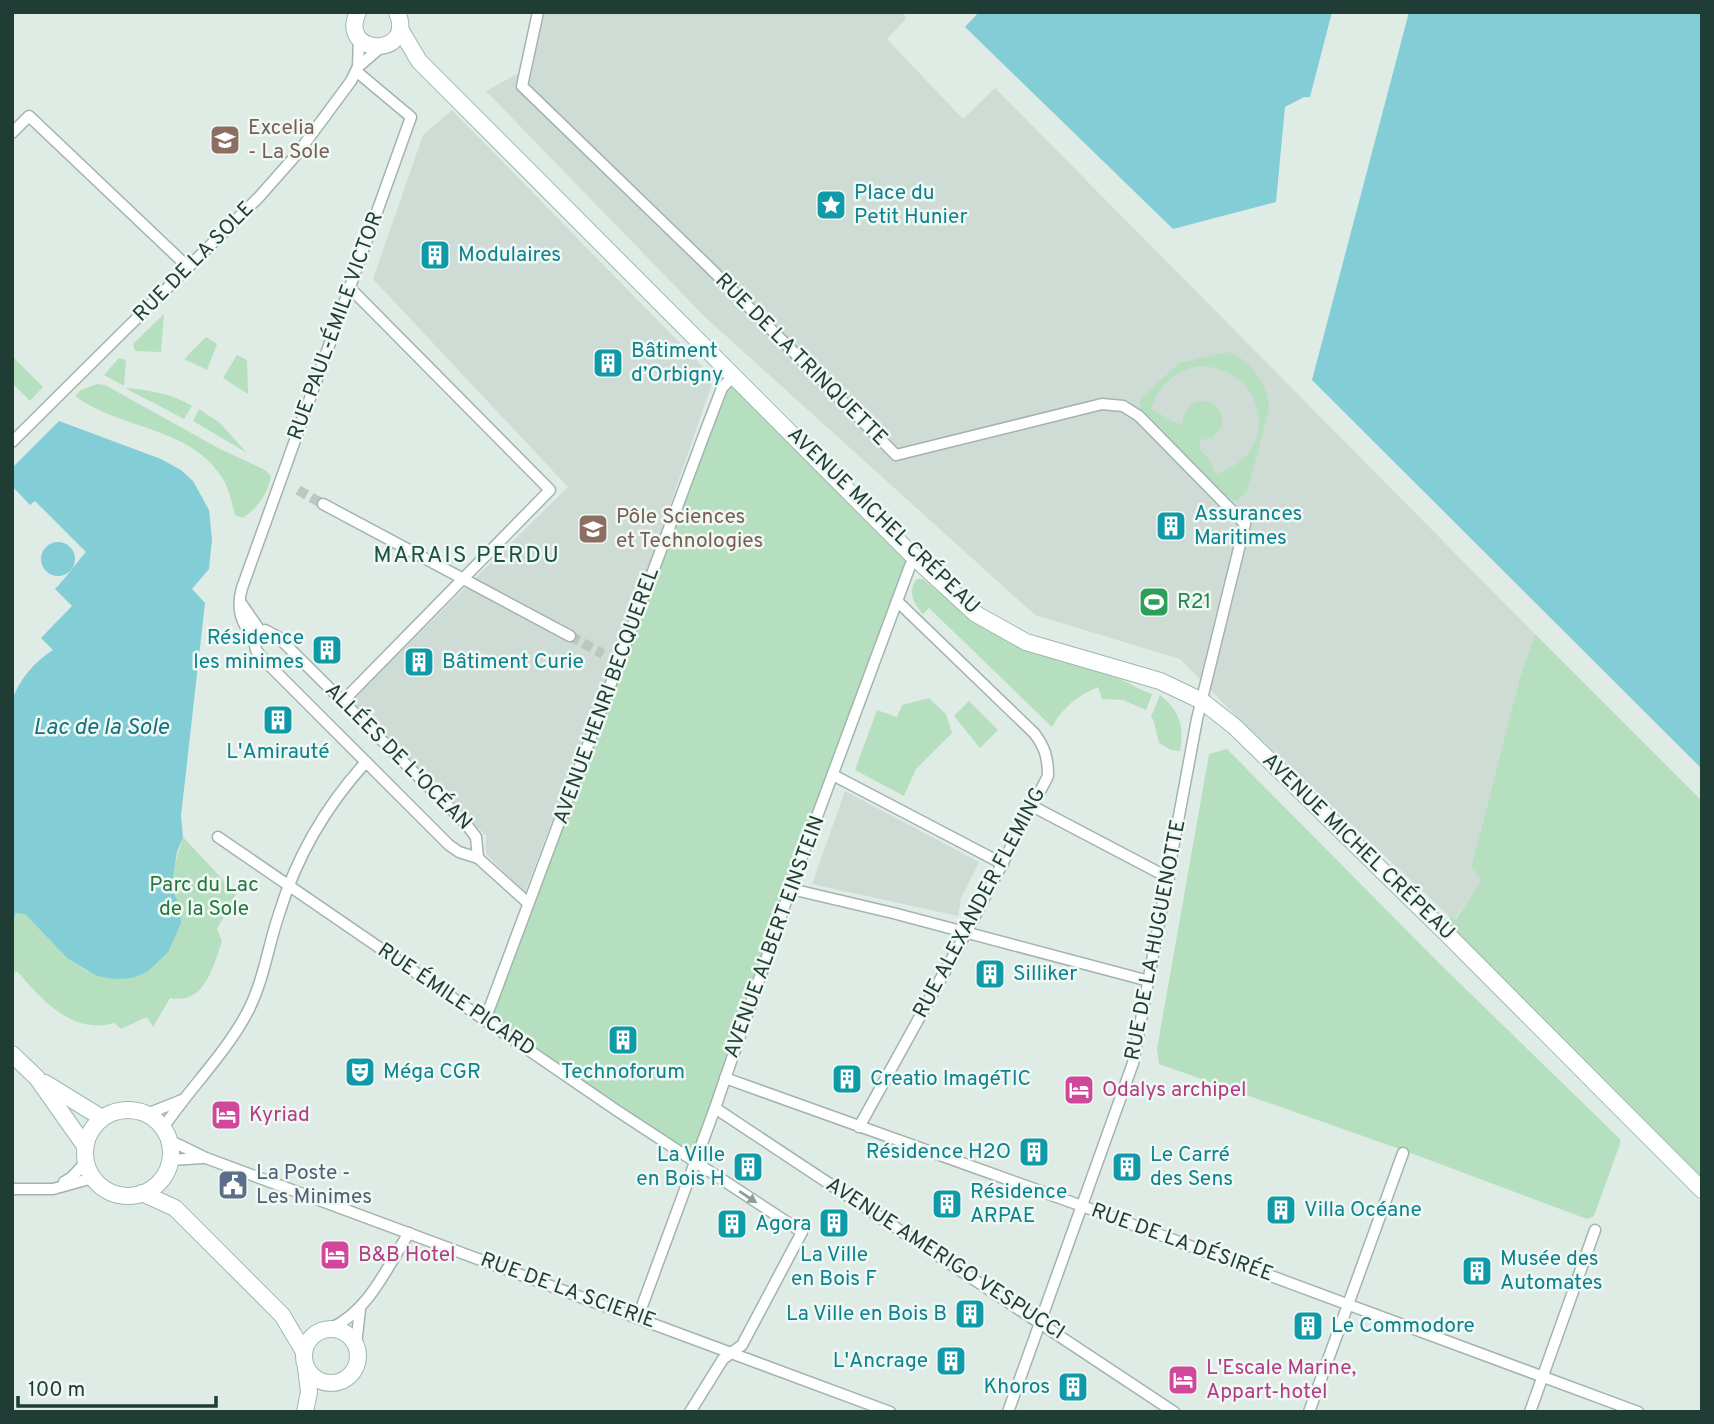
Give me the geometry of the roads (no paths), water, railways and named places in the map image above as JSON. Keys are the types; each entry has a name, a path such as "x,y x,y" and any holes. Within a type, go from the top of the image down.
{"street":[{"name":"AVENUE MICHEL CRÉPEAU","path":"397,12 400,29 419,61 915,558 976,614 1026,642 1160,681 1202,701 1235,727 1418,905 1702,1190"},
{"name":"RUE DE LA TRINQUETTE","path":"538,12 522,86 709,267 896,455 1102,404 1123,406 1139,416 1245,524 1202,701"},
{"path":"353,15 359,38 357,69"},
{"path":"383,46 395,39 400,29"},
{"name":"AVENUE MICHEL CRÉPEAU","path":"359,38 368,46 383,46 419,61"},
{"name":"RUE DE LA SOLE","path":"12,442 259,197 297,153 357,69 383,46"},
{"name":"RUE PAUL-ÉMILE VICTOR","path":"258,636 241,622 242,588 411,117 357,69"},
{"path":"12,133 29,116 188,267"},
{"path":"343,701 550,490 349,287"},
{"name":"AVENUE HENRI BECQUEREL","path":"485,1020 712,413 722,388 734,375"},
{"path":"323,504 570,636"},
{"name":"AVENUE ALBERT EINSTEIN","path":"638,1317 715,1108 791,889 915,558"},
{"name":"RUE ALEXANDER FLEMING","path":"859,1127 966,933 1048,776 1048,759 1043,744 897,601"},
{"name":"ALLÉES DE L'OCÉAN","path":"265,630 278,637 343,701 472,830 476,837 478,858 459,852 449,845 258,654 254,646 258,636 265,630"},
{"name":"RUE DE LA HUGUENOTTE","path":"1008,1412 1133,1063 1202,701"},
{"path":"37,1078 86,1154 93,1178 107,1190 124,1196 142,1193 162,1178 170,1160 166,1134 182,1100 248,1012 268,956 288,886 320,820 343,786 366,762"},
{"path":"833,775 1003,864"},
{"path":"1032,806 1169,878"},
{"name":"RUE ÉMILE PICARD","path":"218,837 802,1232 742,1345 731,1353"},
{"path":"478,858 528,903"},
{"path":"791,889 1150,981"},
{"path":"12,1054 37,1078 102,1118"},
{"name":"RUE DE LA DÉSIRÉE","path":"724,1078 1083,1206 1639,1412"},
{"path":"148,1115 182,1100"},
{"name":"AVENUE AMERIGO VESPUCCI","path":"715,1108 1174,1412"},
{"path":"53,1189 72,1177 86,1154 89,1136 102,1118 124,1110 148,1115 166,1134"},
{"name":"RUE DE LA SCIERIE","path":"166,1134 205,1158 890,1412"},
{"path":"1309,1412 1403,1153"},
{"name":"RUE DE LA SCIERIE","path":"170,1160 205,1158"},
{"path":"12,1189 53,1189 93,1178"},
{"path":"162,1178 175,1208"},
{"path":"142,1193 175,1208 282,1315 293,1330 305,1359 319,1381 338,1382"},
{"path":"1530,1412 1595,1230"},
{"path":"306,1412 309,1392 306,1344 360,1309 409,1233"},
{"path":"306,1412 312,1402 351,1375 356,1368 360,1309"},
{"path":"282,1315 324,1330 343,1331 356,1345"},
{"path":"690,1412 723,1359 731,1353"}],"water":[{"path":"979,12 1332,12 1310,97 1304,97 1285,107 1276,202 1173,229 965,27"},
{"path":"1409,12 1702,12 1702,769 1312,380"},
{"name":"Lac de la Sole","path":"59,421 161,459 181,470 193,481 209,510 212,539 209,569 192,589 205,603 181,816 183,837 177,852 172,882 172,889 180,907 181,923 168,952 147,972 132,978 97,976 68,959 25,914 16,913 12,922 12,700 28,672 53,650 41,638 72,606 55,589 86,552 35,501 30,505 12,486 12,468"},
{"path":"58,542 70,547 75,559 70,571 58,576 46,571 41,559 46,547"}],"tunnel":[{"path":"298,490 323,504"},
{"path":"570,636 603,654"}],"place":[{"name":"Excelia - La Sole","path":"225,140"},
{"name":"Place du Petit Hunier","path":"831,205"},
{"name":"Modulaires","path":"435,255"},
{"name":"Bâtiment d’Orbigny","path":"608,363"},
{"name":"Assurances Maritimes","path":"1171,526"},
{"name":"Pôle Sciences et Technologies","path":"593,529"},
{"name":"R21","path":"1154,602"},
{"name":"Résidence les minimes","path":"327,650"},
{"name":"Bâtiment Curie","path":"419,662"},
{"name":"L'Amirauté","path":"278,720"},
{"name":"Silliker","path":"990,974"},
{"name":"Technoforum","path":"623,1040"},
{"name":"Méga CGR","path":"360,1072"},
{"name":"Creatio ImagéTIC","path":"847,1079"},
{"name":"Odalys archipel","path":"1079,1090"},
{"name":"Kyriad","path":"226,1115"},
{"name":"Résidence H2O","path":"1034,1152"},
{"name":"La Ville en Bois H","path":"748,1167"},
{"name":"Le Carré des Sens","path":"1127,1167"},
{"name":"La Poste - Les Minimes","path":"233,1185"},
{"name":"Résidence ARPAE","path":"947,1204"},
{"name":"Villa Océane","path":"1281,1210"},
{"name":"La Ville en Bois F","path":"834,1223"},
{"name":"Agora","path":"732,1224"},
{"name":"B&B Hotel","path":"335,1255"},
{"name":"Musée des Automates","path":"1477,1271"},
{"name":"La Ville en Bois B","path":"970,1314"},
{"name":"Le Commodore","path":"1308,1326"},
{"name":"L'Ancrage","path":"951,1361"},
{"name":"L'Escale Marine, Appart-hotel","path":"1183,1380"},
{"name":"Khoros","path":"1073,1387"}],"district":[{"name":"MARAIS PERDU","path":"467,556"}],"park label":[{"name":"Parc du Lac de la Sole","path":"204,897"}]}
